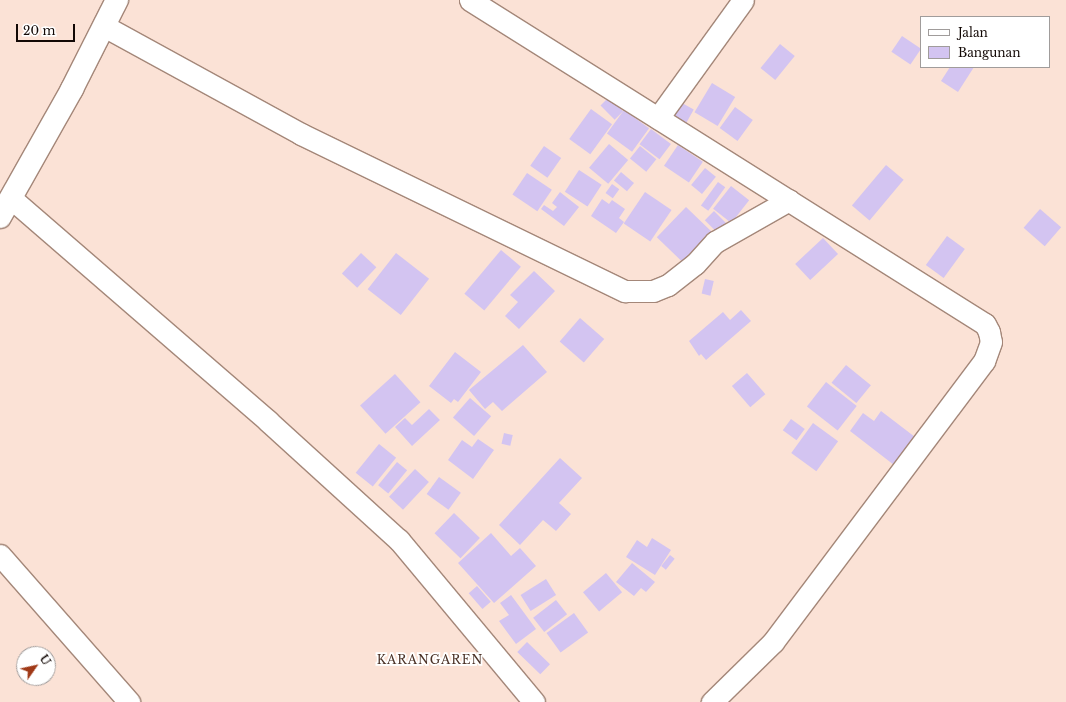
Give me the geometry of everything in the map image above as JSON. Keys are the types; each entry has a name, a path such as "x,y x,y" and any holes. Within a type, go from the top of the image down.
{"street":[{"path":"0,217 12,199 118,0"},
{"path":"470,0 658,118 782,203 985,324 990,342 984,361 773,642 712,702"},
{"path":"658,118 743,0"},
{"path":"104,26 301,134 625,291 653,291 668,284 695,264 715,242 782,203"},
{"path":"12,199 268,421 399,540 534,702"},
{"path":"0,555 129,702"}],"building":[{"path":"902,36 920,48 910,65 891,52"},
{"path":"780,44 795,56 775,80 760,68"},
{"path":"949,68 973,68 958,92 941,81"},
{"path":"712,83 735,97 718,126 694,112"},
{"path":"609,97 623,111 615,120 601,105"},
{"path":"671,97 694,110 684,127 661,114"},
{"path":"735,107 753,120 738,141 720,128"},
{"path":"591,109 612,124 590,154 569,139"},
{"path":"624,110 649,128 632,152 607,133"},
{"path":"651,129 671,144 660,159 640,144"},
{"path":"609,144 628,160 608,184 589,168"},
{"path":"678,145 703,162 689,183 664,166"},
{"path":"544,146 561,158 547,178 530,166"},
{"path":"640,146 656,159 646,172 630,158"},
{"path":"886,165 904,180 870,220 852,206"},
{"path":"705,168 716,177 702,194 691,185"},
{"path":"579,170 602,185 587,207 565,192"},
{"path":"621,172 634,183 627,191 614,180"},
{"path":"527,173 552,190 537,211 512,195"},
{"path":"718,182 725,187 708,211 701,205"},
{"path":"612,184 619,189 613,198 606,193"},
{"path":"731,186 749,200 731,223 713,209"},
{"path":"560,192 579,207 564,226 541,209 544,205 553,211 557,207 552,203"},
{"path":"645,192 672,210 650,241 624,224"},
{"path":"602,199 609,204 612,200 625,209 619,218 624,222 616,233 591,216"},
{"path":"686,207 711,231 682,262 657,237"},
{"path":"1040,209 1061,227 1045,246 1024,228"},
{"path":"714,211 727,224 718,233 705,220"},
{"path":"947,236 965,249 944,278 926,265"},
{"path":"823,238 838,254 810,280 795,264"},
{"path":"501,250 521,267 484,310 464,294"},
{"path":"361,253 376,267 357,288 342,273"},
{"path":"396,253 429,279 401,315 368,289"},
{"path":"534,271 555,291 519,329 505,316 518,302 510,295"},
{"path":"705,279 714,281 710,296 702,294"},
{"path":"741,310 751,321 706,360 701,354 699,356 689,341 723,312 730,320"},
{"path":"580,318 604,339 584,362 560,341"},
{"path":"523,345 547,372 502,411 493,402 485,409 469,390"},
{"path":"455,352 481,372 458,402 454,399 451,403 429,386"},
{"path":"846,365 871,385 856,403 832,383"},
{"path":"747,373 765,394 750,407 732,386"},
{"path":"395,374 420,402 385,434 360,405"},
{"path":"826,382 857,406 838,430 807,406"},
{"path":"470,398 491,416 474,436 453,418"},
{"path":"429,409 440,420 412,446 395,427 405,418 412,425"},
{"path":"881,411 915,437 894,465 850,431 863,413 874,421"},
{"path":"791,419 805,429 797,440 783,430"},
{"path":"813,423 838,441 816,471 791,453"},
{"path":"504,433 513,435 510,446 502,444"},
{"path":"478,439 494,450 473,479 448,460 462,440 472,447"},
{"path":"379,444 396,458 373,487 356,473"},
{"path":"560,458 582,478 559,503 571,514 556,531 543,520 520,545 499,525"},
{"path":"397,462 407,470 388,493 378,485"},
{"path":"415,469 429,482 403,510 389,497"},
{"path":"439,477 461,493 448,510 427,494"},
{"path":"454,513 480,538 460,558 435,533"},
{"path":"491,533 511,556 520,548 536,566 494,603 458,563"},
{"path":"652,538 671,550 655,575 626,557 637,540 647,547"},
{"path":"670,555 675,559 666,570 661,566"},
{"path":"632,563 655,582 646,592 641,588 634,596 616,582"},
{"path":"606,573 622,592 599,611 583,592"},
{"path":"546,579 556,595 531,611 521,595"},
{"path":"477,586 491,602 482,609 469,593"},
{"path":"511,595 536,629 516,644 499,621 509,615 500,603"},
{"path":"556,600 567,614 544,632 533,618"},
{"path":"574,613 588,632 561,652 546,633"},
{"path":"527,642 550,664 540,674 517,652"}],"district":[{"name":"KARANGAREN","path":"430,660"}]}
